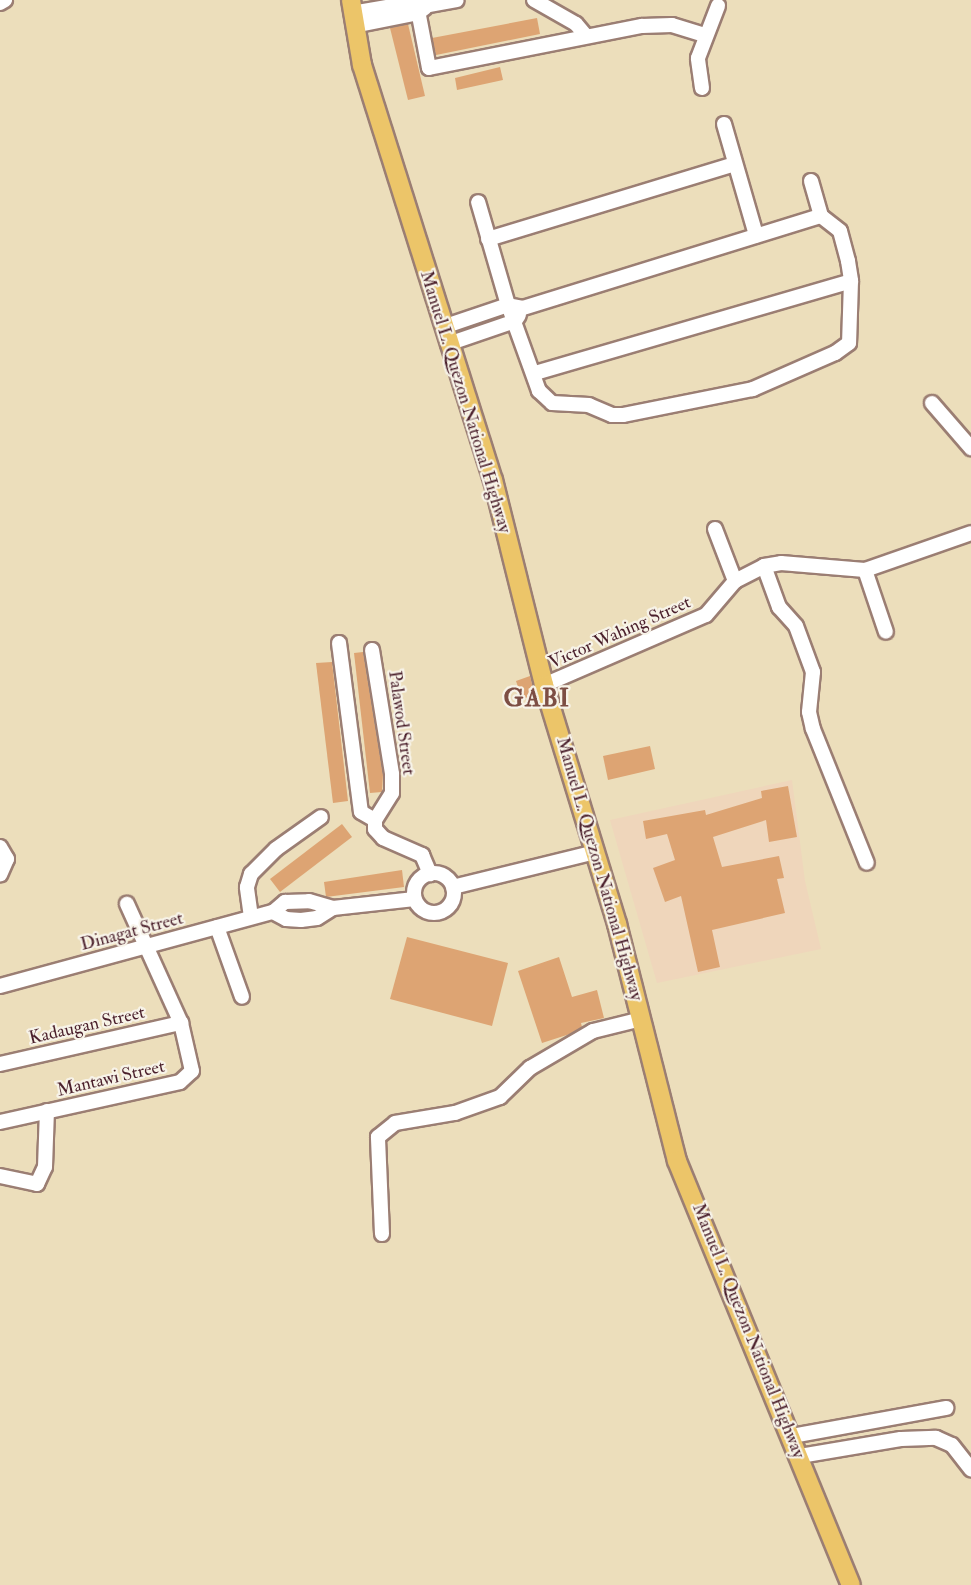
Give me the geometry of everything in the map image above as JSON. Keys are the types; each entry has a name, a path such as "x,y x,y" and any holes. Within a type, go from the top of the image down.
{"main road":[{"name":"Manuel L. Quezon National Highway","path":"353,13 362,65 493,480 544,685 642,1018 678,1161 851,1585"}],"street":[{"path":"0,3 5,0"},
{"path":"353,13 457,0"},
{"path":"534,0 576,24 586,36"},
{"path":"420,5 429,68 586,36 656,25 683,27 705,35"},
{"path":"702,88 698,58 718,6"},
{"path":"724,124 756,235"},
{"path":"488,239 735,164"},
{"path":"478,202 508,305 535,374 539,392 552,403 589,405 612,415 753,389 845,348 850,335 851,281 840,231 821,216 811,181"},
{"path":"446,336 508,305 523,308 821,216"},
{"path":"535,374 851,281"},
{"path":"446,336 515,321 523,308"},
{"path":"932,403 971,448"},
{"path":"715,529 735,580"},
{"name":"Victor Wahing Street","path":"544,685 706,615 735,580 764,566 781,563 865,570 971,533"},
{"path":"764,566 775,600 796,626 813,672 808,712 867,863"},
{"path":"865,570 886,632"},
{"path":"339,643 361,812 375,820 375,829 383,838 422,855 430,874"},
{"name":"Palawod Street","path":"372,650 392,774 392,793 375,820"},
{"path":"251,917 247,887 251,874 276,849 321,817"},
{"path":"0,874 7,859 1,848"},
{"path":"453,887 595,852"},
{"path":"430,874 442,875 453,887 451,903 440,912 426,911 415,899 418,881 430,874"},
{"name":"Dinagat Street","path":"0,986 273,912 285,902 296,900 333,908 415,899"},
{"name":"Mantawi Street","path":"0,1122 180,1082 192,1071 181,1023 149,947 127,904"},
{"name":"Dinagat Street","path":"273,912 296,921 317,918 333,908"},
{"path":"217,927 242,997"},
{"path":"381,1234 378,1137 395,1124 455,1113 501,1098 530,1068 592,1031 642,1018"},
{"name":"Kadaugan Street","path":"0,1064 181,1023"},
{"path":"0,1176 37,1184 45,1167 47,1112"},
{"path":"792,1436 946,1408"},
{"path":"800,1456 901,1439 936,1437 952,1445 971,1469"}],"shaded area":[{"path":"792,780 805,881 821,949 657,983 610,820"}],"building":[{"path":"537,18 540,34 436,55 432,38"},
{"path":"408,24 425,96 408,100 390,28"},
{"path":"500,67 503,80 457,90 455,78"},
{"path":"363,652 383,775 382,792 370,793 354,653"},
{"path":"332,662 348,801 333,803 316,663"},
{"path":"530,676 535,695 522,699 516,681"},
{"path":"650,746 655,769 608,780 603,756"},
{"path":"788,786 797,837 769,842 766,820 713,837 722,867 779,856 784,878 777,879 785,913 712,930 720,967 698,972 681,896 665,902 653,868 675,860 667,834 646,839 643,821 705,810 706,815 762,798 761,791"},
{"path":"342,824 352,837 280,892 270,879"},
{"path":"402,870 404,887 326,897 324,882"},
{"path":"407,937 508,963 492,1026 390,999"},
{"path":"559,957 572,997 597,990 604,1018 581,1023 582,1027 573,1033 542,1043 518,971"}],"district":[{"name":"GABI","path":"537,699"}]}
